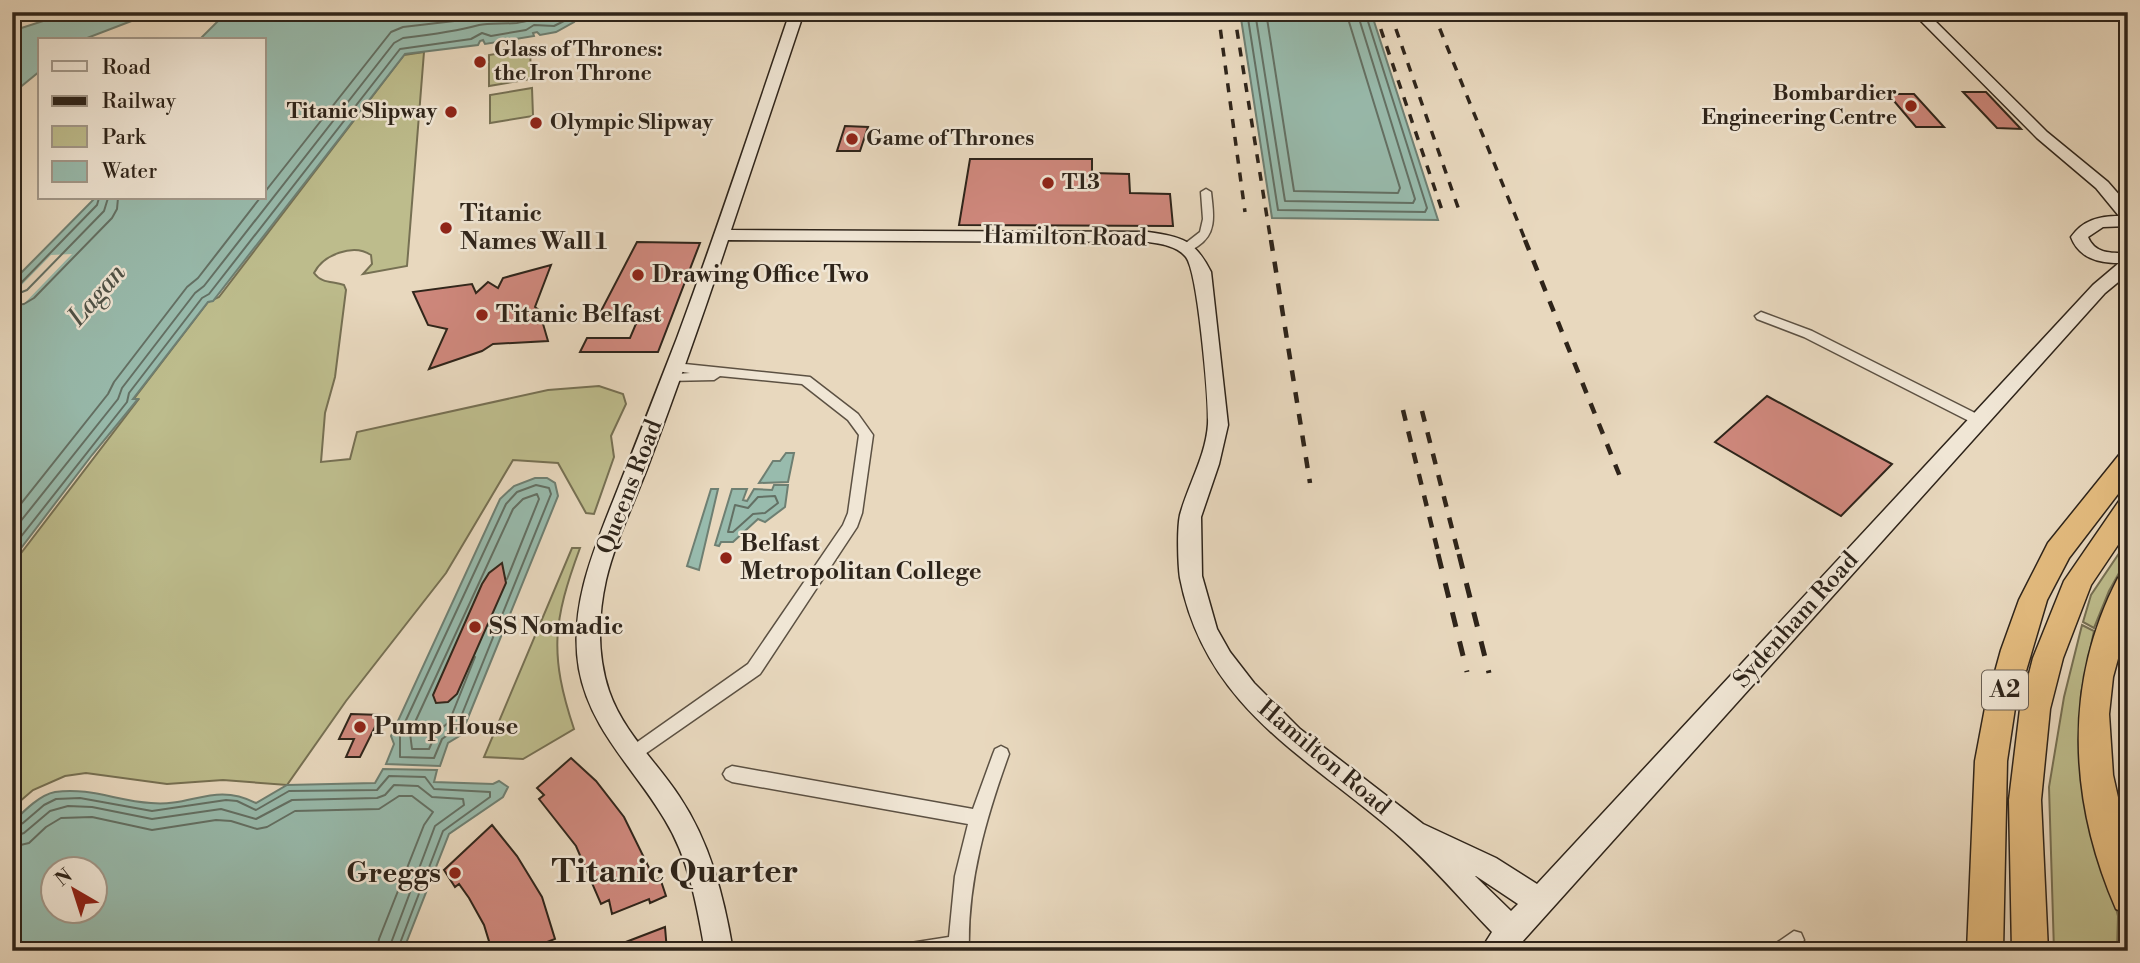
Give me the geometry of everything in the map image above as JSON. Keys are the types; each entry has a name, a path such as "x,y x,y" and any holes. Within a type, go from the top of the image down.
{"highway":[{"name":"A2","path":"1985,951 1991,761 2000,708 2016,650 2033,600 2058,551 2128,462"},
{"path":"2030,951 2025,800 2035,709 2048,658 2078,581 2128,508"},
{"path":"2128,586 2109,635 2100,671 2092,733 2098,780 2118,867 2128,897"}],"street":[{"name":"Queens Road","path":"719,951 709,892 677,815 601,708 591,677 587,646 589,608 595,578 673,373 797,12"},
{"path":"1918,12 2042,135 2101,203 2101,222"},
{"path":"2042,135 2084,167 2117,200 2128,219 2089,226 2078,237 2098,269 2099,289"},
{"path":"1186,248 1202,241 1209,226 1206,192"},
{"name":"Hamilton Road","path":"722,234 1128,236 1174,241 1186,248 1202,272 1217,425 1209,464 1190,517 1191,576 1206,630 1222,659 1245,690 1291,737 1410,829 1486,867 1539,902"},
{"path":"2090,253 2111,258 2128,258"},
{"name":"Sydenham Road","path":"1503,941 2099,289 2128,265"},
{"path":"1761,316 1808,334 1978,420"},
{"path":"632,755 754,669 834,554 855,513 866,435 861,426 805,380 775,375 729,374 703,378 673,373"},
{"path":"911,951 959,948 960,909 978,818 1001,754"},
{"path":"732,774 978,818"},
{"name":"Hamilton Road","path":"1410,829 1503,941"}],"green space":[{"path":"530,48 531,79 489,86 489,55"},
{"path":"424,52 407,266 363,274 372,264 371,255 356,250 331,256 314,273 324,281 344,285 346,290 335,377 325,413 321,462 350,459 357,432 548,390 599,386 623,394 626,404 611,436 614,457 594,514 586,513 558,463 513,460 446,573 346,701 287,785 223,780 167,784 86,773 65,776 33,790 12,808 12,565 138,400 133,400 208,302 219,297 404,55"},
{"path":"532,88 533,116 490,123 490,95"},
{"path":"2128,540 2128,557 2109,591 2094,628 2083,622 2091,595"},
{"path":"572,548 580,548 564,597 558,658 574,729 523,759 484,757"},
{"path":"2082,625 2094,631 2081,693 2081,734 2103,853 2118,916 2117,951 2054,951 2049,787 2064,697"},
{"path":"2128,668 2128,798 2122,766 2120,717"}],"water":[{"path":"71,12 155,12 87,38 38,38 38,73 12,94 12,31"},
{"name":"Lagan","path":"227,12 570,12 574,22 556,32 540,35 537,32 533,33 534,36 485,44 483,40 478,45 405,54 213,301 208,302 133,399 138,399 12,560 12,282 93,200 266,200 266,38 201,38 218,21 226,18 222,17"},
{"path":"1240,12 1371,12 1438,220 1272,218"},
{"path":"786,453 794,453 788,482 759,483 773,461 780,461"},
{"path":"535,478 547,478 555,483 558,496 461,735 448,743 440,766 386,764 394,744 391,736 500,499 514,486"},
{"path":"774,485 788,485 785,507 765,522 758,519 733,542 715,545 732,489 747,489 743,500 747,501 754,489 772,490"},
{"path":"711,489 718,489 699,570 687,566"},
{"path":"383,769 437,770 434,782 493,784 499,781 508,787 503,797 449,834 403,951 12,951 12,823 43,797 55,792 80,791 139,802 166,803 228,795 256,803 287,785 375,783"}],"pier":[{"path":"72,254 12,314 12,295 51,255"}],"building":[{"path":"1963,92 1986,92 2021,129 1997,128"},
{"path":"1888,94 1914,94 1944,127 1916,127"},
{"name":"Game of Thrones","path":"845,126 868,127 860,151 837,151"},
{"name":"T13","path":"970,159 1092,159 1092,173 1129,174 1130,193 1170,194 1173,226 959,225"},
{"path":"637,242 700,243 658,352 580,352 587,338 630,338 641,312 601,311"},
{"name":"Titanic Belfast","path":"551,265 535,307 539,310 548,341 493,344 482,351 429,369 447,329 428,325 413,292 472,284 476,293 488,282 498,288 503,278"},
{"path":"1767,396 1892,464 1841,516 1715,442"},
{"name":"SS Nomadic","path":"502,563 506,583 457,694 448,702 436,703 433,695 482,584 489,573"},
{"name":"Pump House","path":"351,714 381,715 360,757 346,757 354,739 339,739"},
{"path":"571,758 596,781 624,817 655,880 660,878 666,896 650,903 649,899 612,914 609,900 601,904 576,846 539,799 544,795 537,788"},
{"path":"492,825 517,856 542,897 555,939 529,949 528,944 513,951 492,951 484,925 469,898 459,884 455,887 444,870"},
{"path":"665,927 667,951 605,950"}],"railway":[{"path":"1218,12 1245,212"},
{"path":"1234,12 1271,242"},
{"path":"1375,12 1443,213"},
{"path":"1390,12 1460,213"},
{"path":"1433,12 1526,242"},
{"path":"1271,240 1310,483"},
{"path":"1525,240 1623,484"},
{"path":"1403,410 1439,556"},
{"path":"1422,411 1459,556"},
{"path":"1438,554 1467,672"},
{"path":"1459,554 1489,673"}],"place":[{"name":"Glass of Thrones: the Iron Throne","path":"480,62"},
{"name":"Bombardier Engineering Centre","path":"1911,106"},
{"name":"Titanic Slipway","path":"451,112"},
{"name":"Olympic Slipway","path":"536,123"},
{"name":"Game of Thrones","path":"852,139"},
{"name":"T13","path":"1048,183"},
{"name":"Titanic Names Wall 1","path":"446,228"},
{"name":"Drawing Office Two","path":"638,275"},
{"name":"Titanic Belfast","path":"482,315"},
{"name":"Belfast Metropolitan College","path":"726,558"},
{"name":"SS Nomadic","path":"475,627"},
{"name":"Pump House","path":"360,727"},
{"name":"Greggs","path":"455,873"}],"district":[{"name":"Titanic Quarter","path":"675,872"}]}
